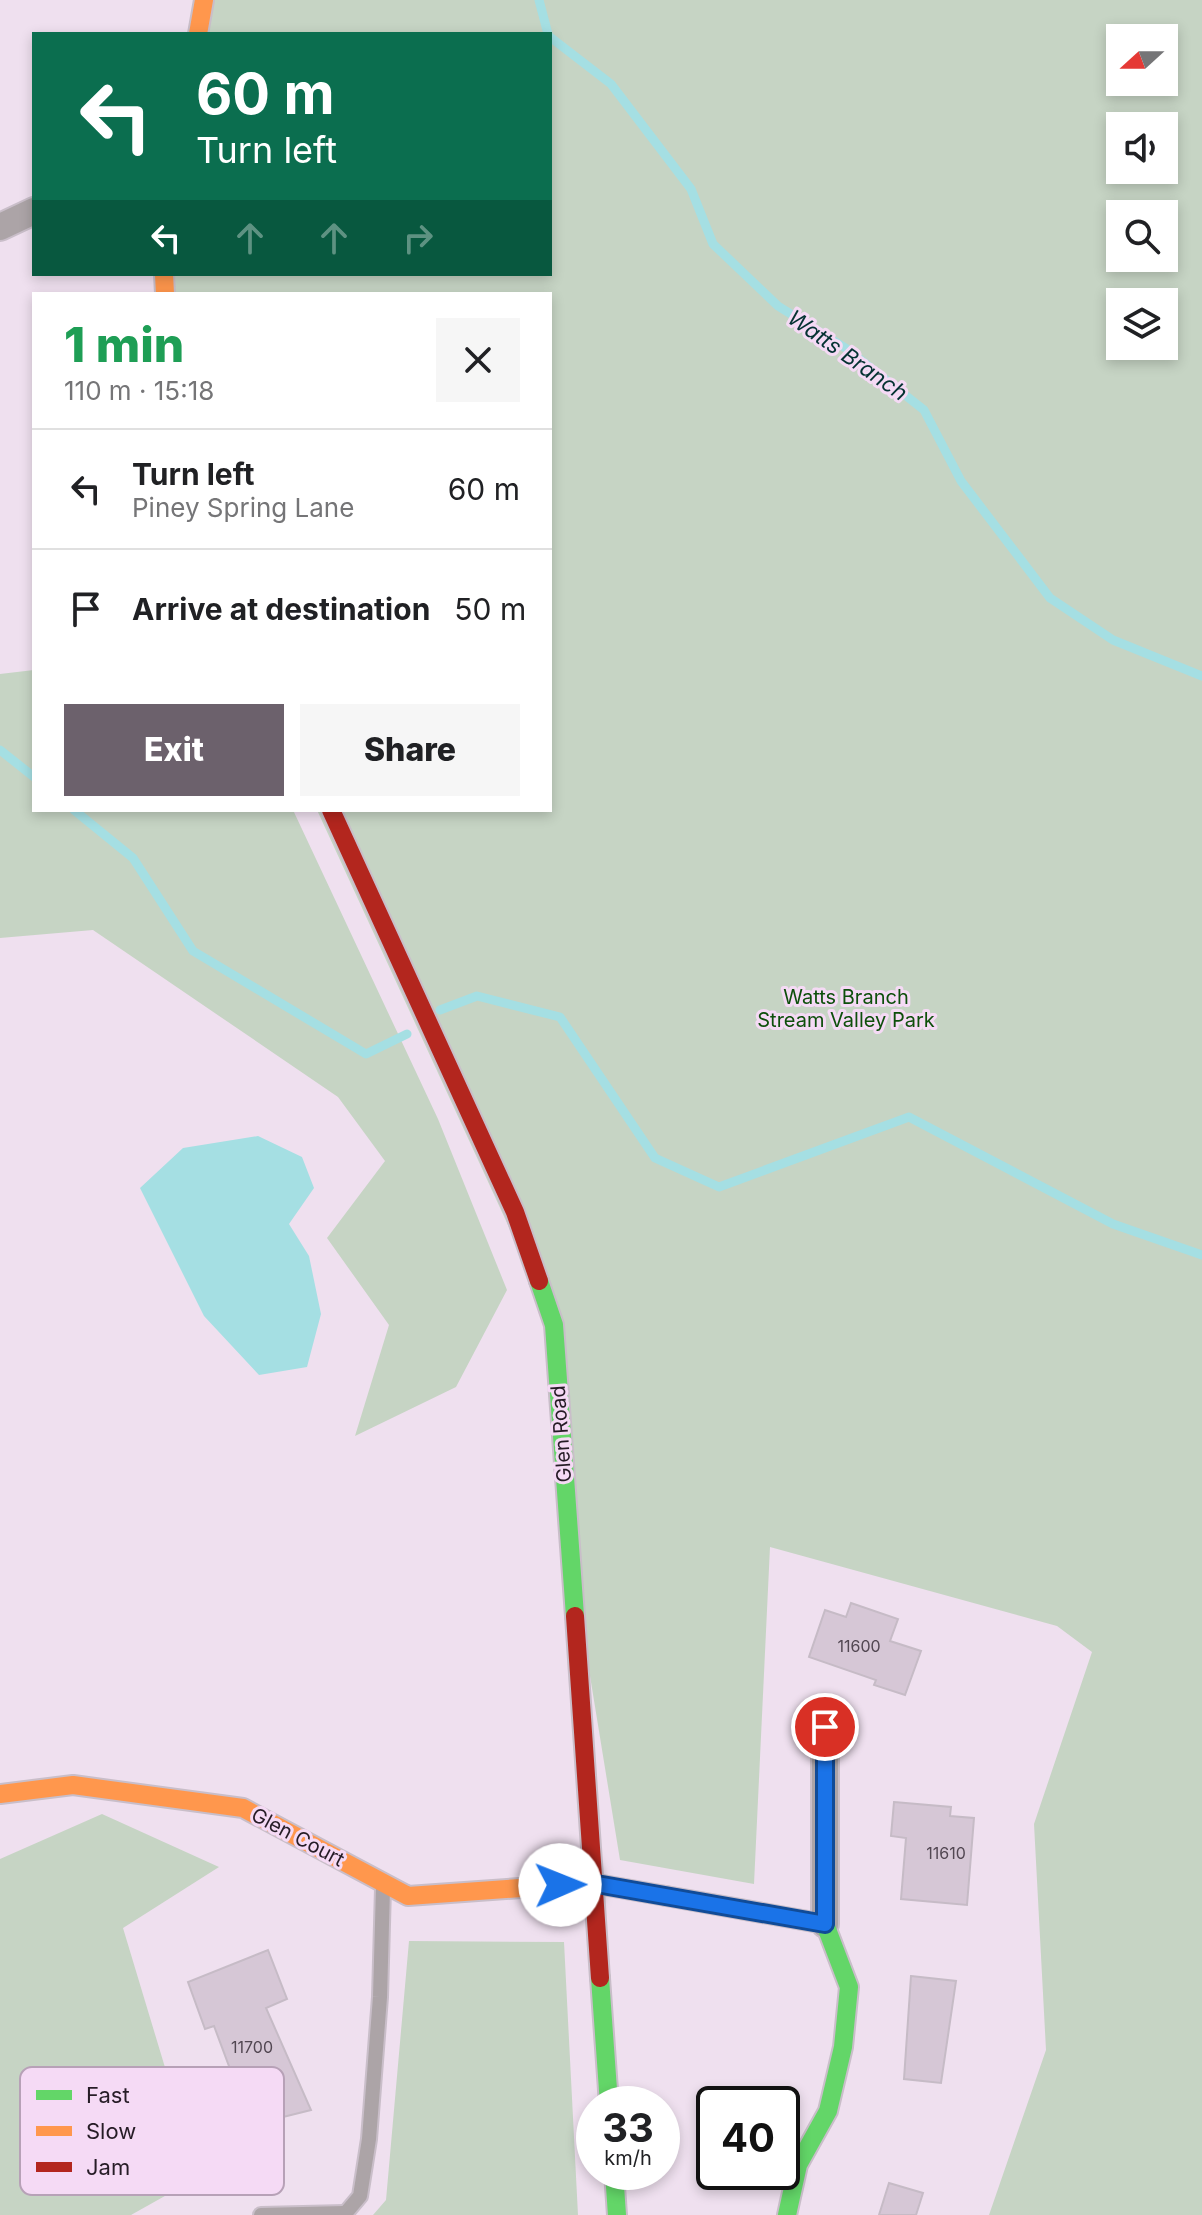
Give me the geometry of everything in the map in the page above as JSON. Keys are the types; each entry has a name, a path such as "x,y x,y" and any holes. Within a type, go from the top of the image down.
{"main road":[{"path":"198,32 204,0"},
{"name":"Glen Road","path":"332,812 515,1212 554,1325 608,2086"},
{"name":"Glen Court","path":"0,1794 73,1785 243,1808 408,1896 591,1883 825,1924"},
{"path":"787,2215 798,2165 828,2111 843,2047 849,1987 825,1924"},
{"path":"615,2190 617,2215"}],"street":[{"path":"0,227 32,212"},
{"path":"825,1727 825,1924"}],"lane":[{"path":"261,2215 344,2214 360,2196 369,2139 380,1997 383,1883"}],"green space":[{"name":"Watts Branch Stream Valley Park","path":"204,0 1202,0 1202,2215 989,2215 1046,2050 1034,1824 1092,1652 1057,1626 770,1547 754,1884 620,1860 569,1547 554,1325 318,812 552,812 552,292 165,292 164,276 552,276 552,32 198,32"},
{"path":"32,670 32,812 294,812 438,1119 507,1290 456,1387 355,1436 389,1325 327,1238 385,1161 338,1097 93,930 0,938 0,674"},
{"path":"102,1814 219,1867 123,1928 165,2067 20,2067 20,2195 167,2195 131,2215 0,2215 0,1859"},
{"path":"409,1941 564,1942 578,2215 373,2215 386,2200"}],"water":[{"path":"258,1136 302,1157 314,1188 289,1224 309,1256 321,1314 307,1367 259,1375 204,1316 140,1188 183,1148"}],"building":[{"path":"851,1603 898,1619 890,1641 921,1651 905,1695 874,1685 876,1680 809,1657 825,1610 846,1617"},
{"path":"894,1802 951,1807 950,1816 974,1818 967,1905 901,1899 906,1838 891,1836"},
{"path":"268,1950 287,1999 266,2008 311,2110 284,2117 284,2067 229,2067 214,2026 205,2029 188,1982"},
{"path":"911,1976 956,1981 941,2083 904,2079"},
{"path":"889,2183 923,2193 916,2215 879,2215"}],"waterway":[{"name":"Watts Branch","path":"539,0 547,32"},
{"name":"Watts Branch","path":"552,39 611,84 691,189 713,244 778,306 847,349 924,410 961,481 1050,598 1113,640 1202,676"},
{"path":"0,750 32,775"},
{"path":"76,812 133,858 193,951 366,1054 407,1034"},
{"path":"440,1010 477,996 560,1017 655,1158 719,1187 909,1117 1113,1224 1202,1255"}],"traffic: fast":[{"path":"539,1281 554,1325 575,1616"},
{"path":"666,1896 825,1924 849,1987 843,2047 828,2111 798,2165 787,2215"},
{"path":"600,1978 608,2086"},
{"path":"615,2190 617,2215"}],"traffic: slow":[{"path":"198,32 204,0"},
{"path":"164,276 165,292"},
{"path":"0,1794 73,1785 243,1808 408,1896 591,1883 666,1896"}],"traffic: jam":[{"path":"332,812 515,1212 539,1281"},
{"path":"575,1616 600,1978"}],"route":[{"path":"560,1885 591,1883 825,1924 825,1727"}]}
